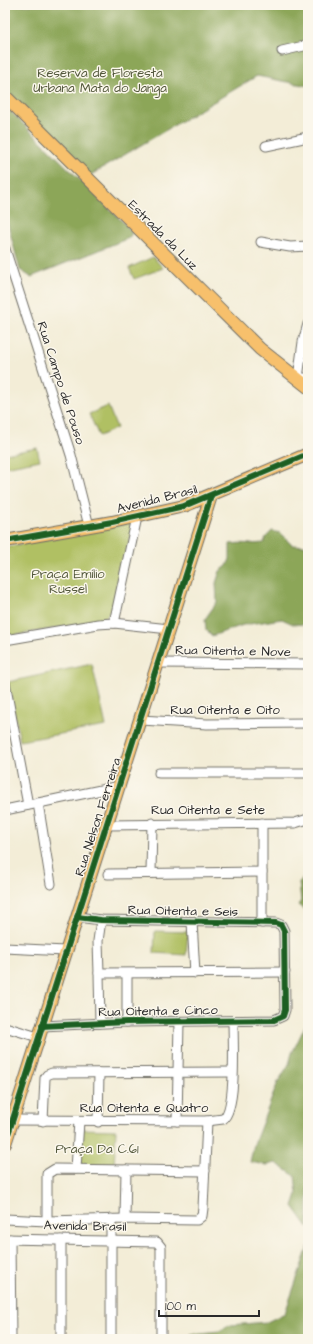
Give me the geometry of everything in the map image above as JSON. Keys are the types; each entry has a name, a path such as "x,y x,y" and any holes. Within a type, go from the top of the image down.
{"main road":[{"name":"Estrada da Luz","path":"5,96 254,344 303,378 308,387"},
{"name":"Avenida Brasil","path":"5,541 137,517 184,506 211,496 308,454"},
{"name":"Rua Nelson Ferreira","path":"5,1144 65,951 120,786 211,496"}],"street":[{"path":"282,51 308,45"},
{"path":"266,146 308,137"},
{"path":"261,242 290,247 308,246"},
{"name":"Rua Campo de Pouso","path":"5,249 71,455 89,526"},
{"path":"303,378 303,342 308,324"},
{"path":"114,623 137,517"},
{"path":"5,640 98,624 114,623 169,629"},
{"name":"Rua Oitenta e Nove","path":"158,663 308,664"},
{"path":"5,683 28,805"},
{"name":"Rua Oitenta e Oito","path":"141,720 207,724 308,723"},
{"path":"159,773 308,773"},
{"path":"5,810 120,786"},
{"path":"38,803 51,884"},
{"name":"Rua Oitenta e Sete","path":"107,825 152,823 295,824 308,819"},
{"path":"151,873 152,823"},
{"path":"262,823 262,924"},
{"path":"108,874 262,872"},
{"name":"Rua Oitenta e Seis","path":"77,917 101,920 262,924 276,923 281,925 284,931 285,972"},
{"path":"100,1023 98,941 101,920"},
{"path":"192,922 195,973"},
{"path":"5,948 65,951"},
{"path":"98,972 127,974 285,972"},
{"name":"Rua Oitenta e Cinco","path":"40,1031 100,1023 274,1020 283,1016 285,1010 285,972"},
{"path":"127,974 127,1022"},
{"name":"Rua Oitenta e Quatro","path":"12,1120 98,1122 206,1121 222,1119 229,1112 232,1097 233,1021"},
{"path":"177,1121 179,1022"},
{"path":"6,1029 40,1031"},
{"path":"43,1121 45,1078 48,1074 232,1072"},
{"path":"98,1122 99,1073"},
{"path":"76,1169 79,1121"},
{"path":"5,1219 46,1221 125,1219 191,1221 200,1218 203,1208 206,1121"},
{"path":"46,1221 46,1174 55,1169 205,1171"},
{"path":"125,1219 126,1170"},
{"path":"111,1219 111,1339"},
{"path":"8,1239 11,1339"},
{"name":"Avenida Brasil","path":"8,1239 157,1242 161,1247 161,1339"},
{"path":"61,1240 62,1339"}],"green space":[{"name":"Reserva de Floresta Urbana Mata do Janga","path":"5,5 308,5 308,86 257,76 89,176 5,92"},
{"path":"5,106 127,226 132,233 129,238 31,277 20,270 8,225 5,221"},
{"path":"153,257 163,268 134,279 129,268"},
{"path":"108,406 117,428 99,436 89,414"},
{"path":"37,448 40,460 5,467 5,454"},
{"name":"Praça Emílio Russel","path":"135,522 112,608 104,620 5,637 5,547"},
{"path":"272,531 280,533 292,545 308,546 308,625 293,624 282,619 243,625 212,636 206,630 205,619 217,602 216,583 220,571 227,566 230,559 230,544 264,543 266,537"},
{"path":"92,664 106,726 20,741 8,682"},
{"path":"308,874 308,912 298,905 301,901 299,882"},
{"path":"155,931 188,932 186,955 154,953"},
{"path":"308,1020 308,1227 293,1206 297,1194 295,1176 276,1163 267,1165 250,1162 254,1144 278,1082 289,1064 292,1053"},
{"name":"Praça Da C.61","path":"80,1129 116,1130 114,1168 77,1168"},
{"path":"308,1247 308,1339 190,1339 191,1334 219,1331 230,1325 267,1322 285,1313"}],"cycle path":[{"path":"5,541 112,522 184,506 308,454"},
{"path":"5,1144 211,496"},
{"path":"42,1026 127,1022 274,1020 283,1016 285,1010 284,931 281,925 276,923 101,920 77,917"}]}
